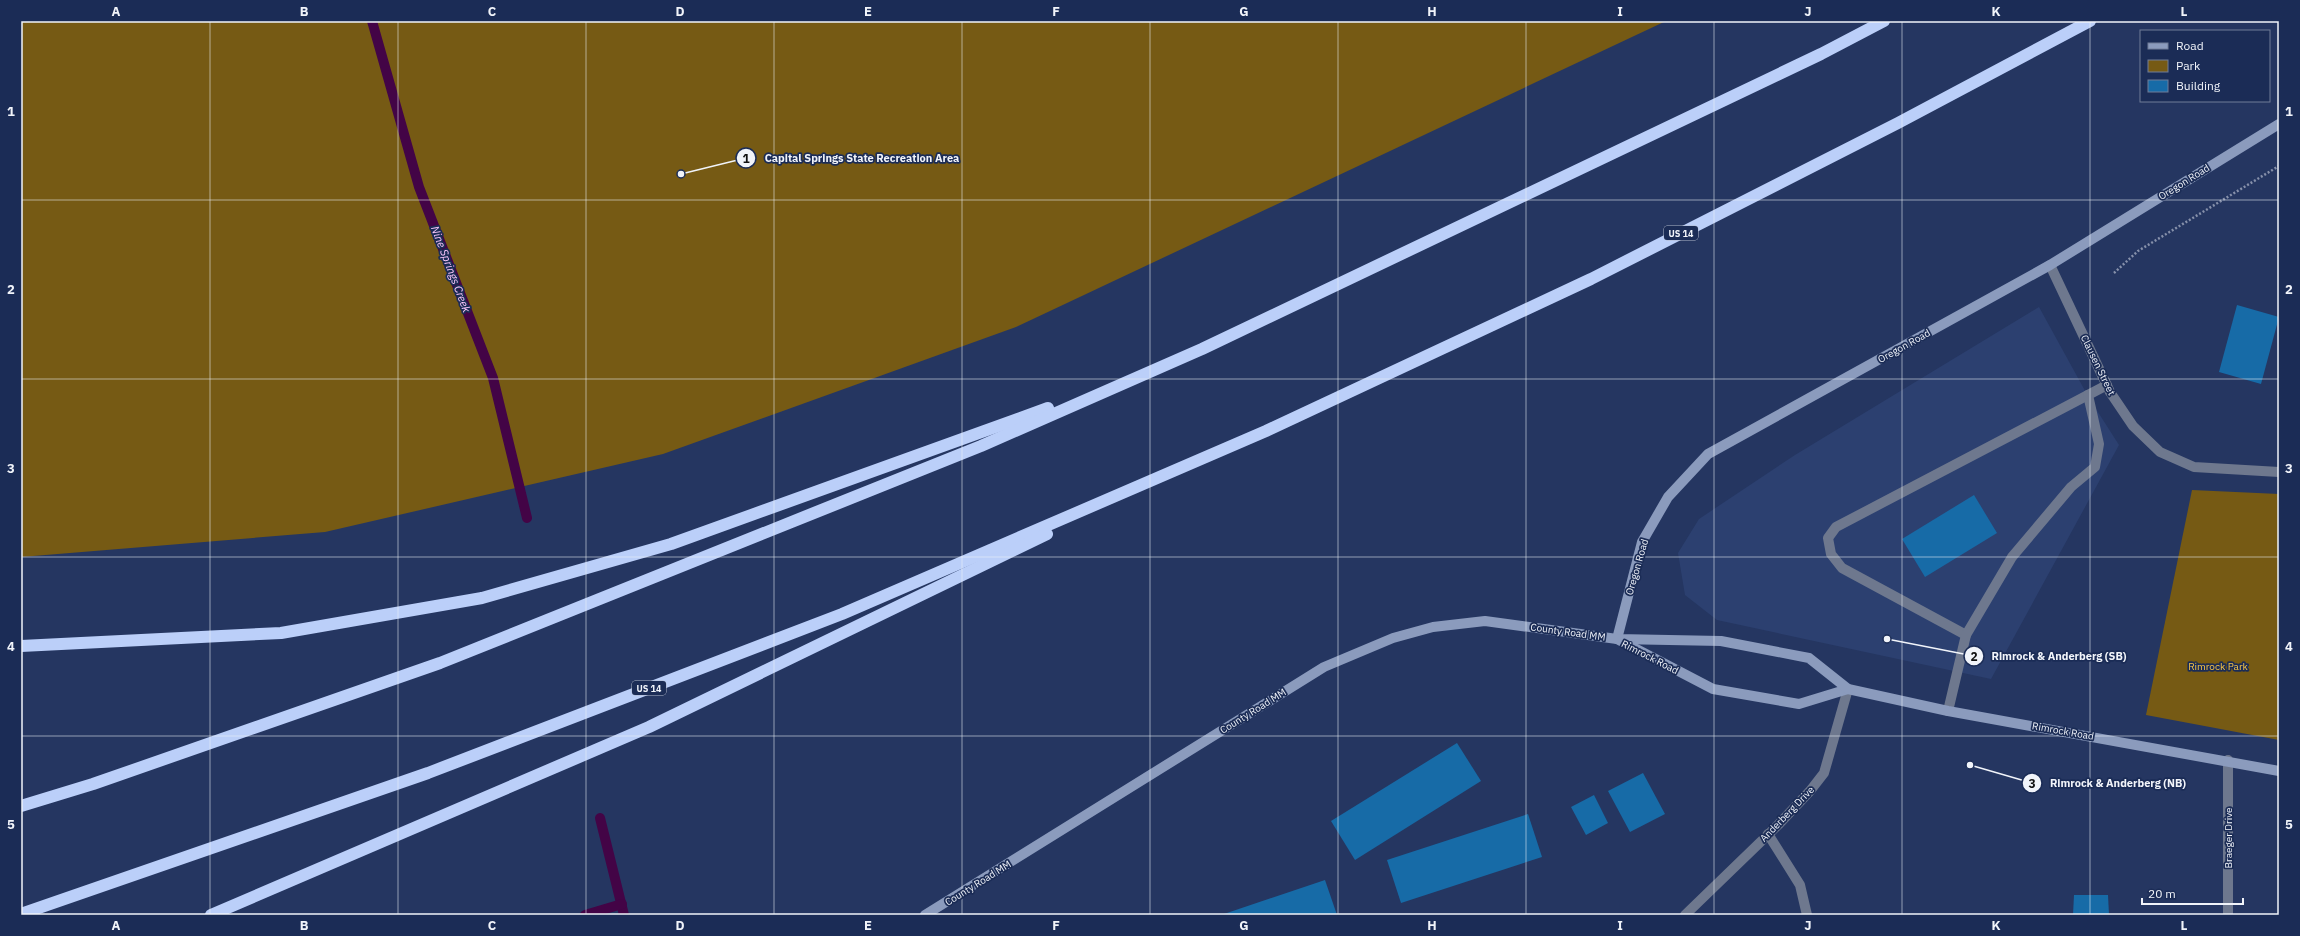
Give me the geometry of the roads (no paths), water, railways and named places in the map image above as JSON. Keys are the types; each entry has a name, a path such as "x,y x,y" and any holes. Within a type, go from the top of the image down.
{"highway":[{"path":"21,806 93,784 440,662 974,448 1202,349 1800,65 1884,21"},
{"name":"US 14","path":"21,914 428,773 834,617 1266,431 1591,279 1898,123 2090,21"},
{"path":"21,646 281,633 482,598 670,544 1145,373"},
{"path":"211,915 649,727 1198,460"}],"main road":[{"name":"Oregon Road","path":"1617,639 1642,542 1668,497 1708,454 2050,265 2279,124"},
{"name":"County Road MM","path":"925,915 1324,667 1393,638 1433,627 1485,621 1617,639"},
{"name":"Rimrock Road","path":"1617,639 1713,689 1799,704 1848,689"},
{"name":"Rimrock Road","path":"1617,639 1721,641 1809,658 1848,689 1948,711 2228,760 2279,771"}],"street":[{"name":"Clausen Street","path":"2050,265 2107,385 2133,426 2160,452 2194,467 2279,472"},
{"path":"1966,636 1842,568 1831,554 1828,538 1836,527 2107,385"},
{"path":"1948,711 1966,636 2012,557 2071,487 2095,467 2100,444 2088,394"},
{"name":"Anderberg Drive","path":"1685,915 1768,834 1810,791 1824,773 1848,689"},
{"name":"Braeger Drive","path":"2228,760 2228,915"},
{"path":"1768,834 1800,885 1807,915"}],"waterway":[{"name":"Nine Springs Creek","path":"372,21 419,187 493,378 527,518"},
{"path":"600,818 624,915"},
{"path":"585,915 622,904"}],"place":[{"name":"Capital Springs State Recreation Area","path":"681,174"},
{"name":"Rimrock & Anderberg (SB)","path":"1887,639"},
{"name":"Rimrock & Anderberg (NB)","path":"1970,765"}],"park label":[{"name":"Rimrock Park","path":"2218,666"}]}
